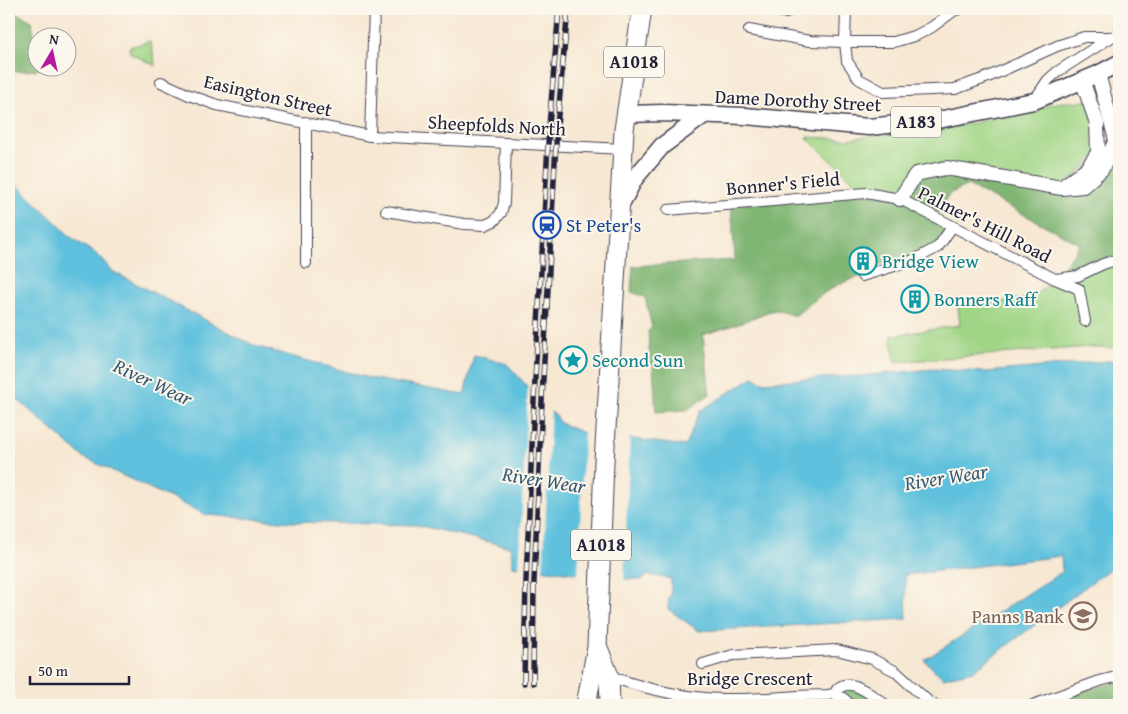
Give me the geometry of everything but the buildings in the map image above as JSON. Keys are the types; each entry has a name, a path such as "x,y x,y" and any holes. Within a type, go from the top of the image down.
{"highway":[{"name":"A1018","path":"586,705 598,638 604,462 623,149 642,9"},
{"name":"A1018","path":"598,638 611,695"}],"main road":[{"name":"Dame Dorothy Street","path":"627,114 663,113 745,116 869,127 943,119 1034,101 1119,63"},
{"name":"Dame Dorothy Street","path":"619,208 635,178 662,146 704,115"}],"street":[{"path":"370,136 374,9"},
{"path":"767,9 786,13 787,9"},
{"path":"846,9 845,42 847,61 859,79 883,92 955,89 988,77 1057,46 1084,37 1115,35"},
{"path":"749,30 810,41 894,42 917,35 932,27 955,10 960,9"},
{"path":"1034,101 1048,80 1057,72 1115,35"},
{"path":"900,199 916,174 946,168 1062,188 1083,186 1102,169 1117,140 1090,77"},
{"path":"1062,188 1085,171 1098,153 1098,123 1090,77"},
{"name":"Easington Street","path":"161,82 217,105 370,136"},
{"path":"306,122 306,263"},
{"name":"Sheepfolds North","path":"370,136 623,149"},
{"path":"386,211 464,224 485,225 494,221 501,213 504,203 506,143"},
{"name":"Bonner's Field","path":"668,210 866,193 900,199"},
{"name":"Palmer's Hill Road","path":"900,199 1054,279 1079,289 1085,321"},
{"path":"862,276 914,260 938,247 952,227"},
{"path":"1054,279 1078,276 1119,258"},
{"path":"703,664 733,655 838,650 872,660 896,671 930,703 935,705"},
{"path":"1034,705 1119,676"},
{"name":"Bridge Crescent","path":"611,695 669,694 707,698 828,696 834,694 840,686 847,684 860,687 886,705"},
{"path":"834,694 843,698 851,705"}],"green space":[{"path":"9,9 32,21 33,28 28,28 28,71 9,72"},
{"path":"150,41 156,66 130,53 129,47"},
{"path":"1089,100 1098,153 1062,188 946,168 900,199 866,193 806,137 848,139 934,129 974,123 1061,102"},
{"path":"1119,140 1119,259 1055,279 1080,244 968,185 949,194 935,217 952,227 938,247 914,260 873,265 869,253 854,257 857,269 862,276 834,287 818,297 795,316 776,310 703,335 710,394 687,410 656,412 653,365 650,363 648,331 652,328 645,297 631,292 633,266 735,260 731,205 866,193 900,199 916,174 946,168 1062,188"},
{"path":"1119,258 1119,348 1090,347 895,362 891,336 960,325 958,307 1034,296 1055,279"},
{"path":"1119,682 1119,705 1033,705 1057,697"},
{"path":"847,684 886,705 851,705 836,689"}],"water":[{"name":"River Wear","path":"9,177 72,238 99,256 112,271 255,346 369,378 464,395 474,355 507,364 551,412 556,415 560,423 581,432 685,446 700,411 753,377 762,382 932,369 986,372 1119,360 1119,562 973,671 943,678 924,660 1062,572 1061,556 905,575 907,619 699,631 668,609 669,597 671,596 671,579 649,575 641,580 512,566 511,547 417,525 293,522 207,515 83,457 9,392"}],"pier":[{"path":"528,382 551,408 543,572 519,569"},
{"path":"584,430 630,435 624,581 578,576"}],"railway":[{"path":"524,683 526,580 535,379 549,126 559,9"},
{"path":"533,683 534,581 543,379 557,126 568,9"}],"place":[{"name":"St Peter's","path":"547,225"},
{"name":"Bridge View","path":"863,261"},
{"name":"Bonners Raff","path":"915,299"},
{"name":"Second Sun","path":"573,360"},
{"name":"Panns Bank","path":"1083,616"}]}
